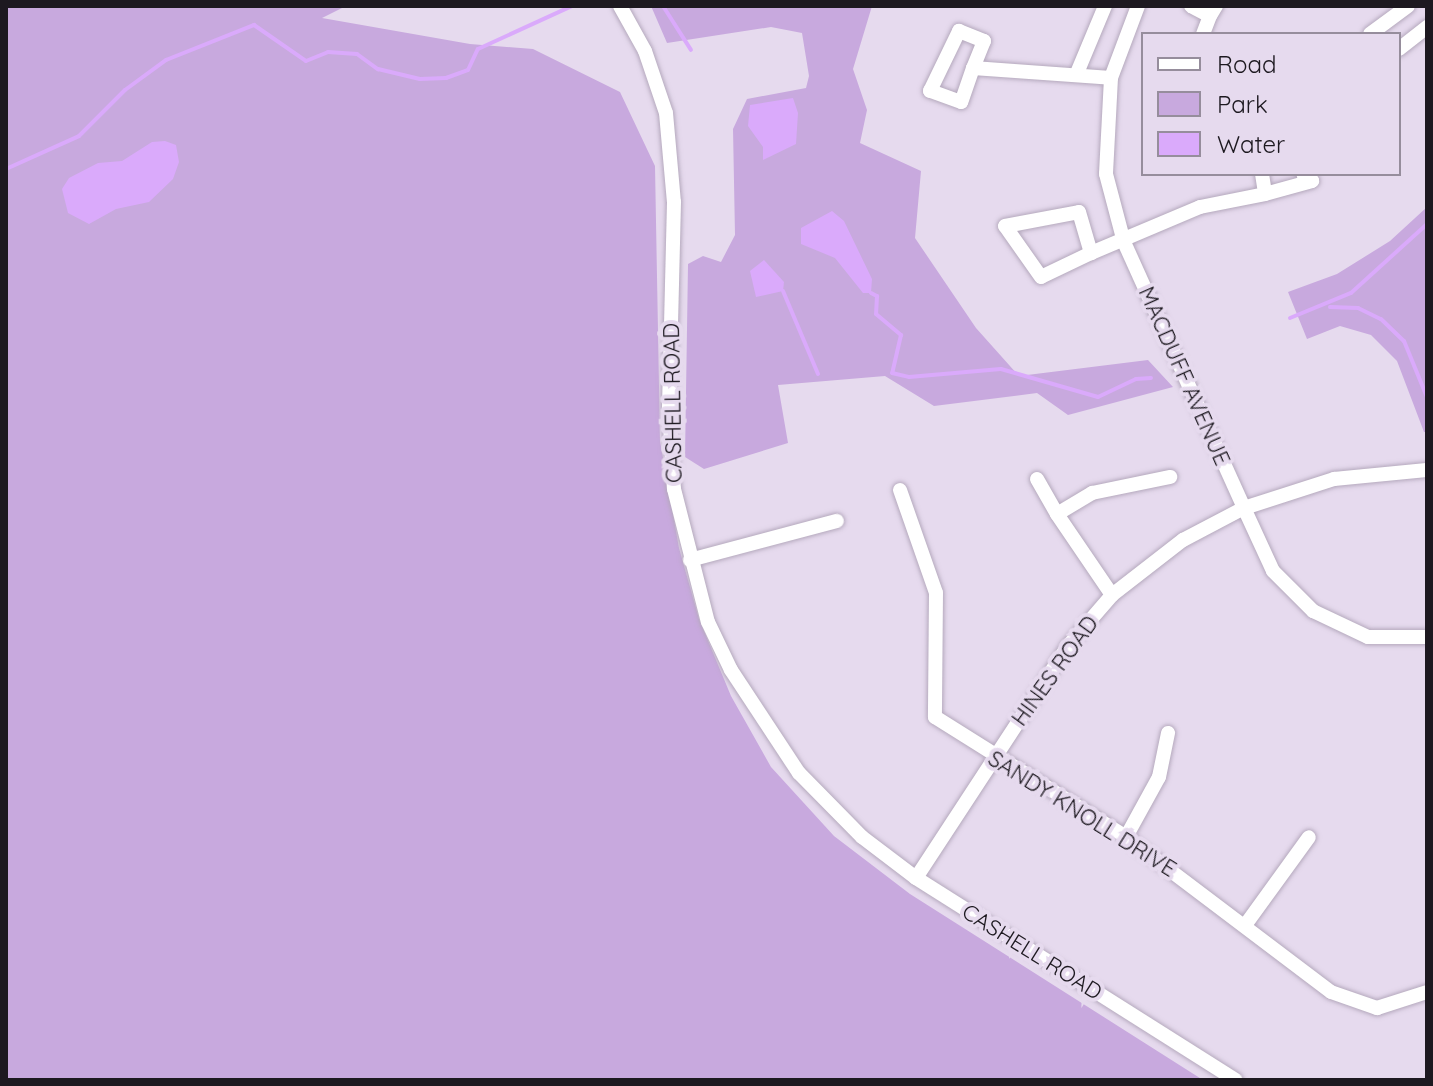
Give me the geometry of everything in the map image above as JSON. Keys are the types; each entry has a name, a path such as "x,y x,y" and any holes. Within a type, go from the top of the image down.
{"street":[{"name":"CASHELL ROAD","path":"620,6 645,51 666,113 673,152 669,419 674,489 708,622 767,728 799,773 862,837 916,878 1235,1080"},
{"path":"1077,73 1105,6"},
{"name":"MACDUFF AVENUE","path":"1138,6 1111,78 1106,174 1124,242 1244,508 1273,571 1313,611 1368,637 1427,637"},
{"path":"1191,6 1213,11 1204,32"},
{"path":"1373,32 1408,6"},
{"path":"1401,47 1427,27"},
{"path":"959,31 984,41 973,68 961,102 930,91 959,31"},
{"path":"973,68 1077,73 1111,78"},
{"path":"1262,176 1265,194"},
{"path":"1091,253 1079,212 1005,226 1041,277 1200,207 1312,181 1306,176"},
{"name":"HINES ROAD","path":"916,878 1067,647 1112,595 1183,540 1244,508 1334,479 1427,470"},
{"path":"1057,514 1092,493 1170,477"},
{"path":"1037,479 1112,595"},
{"name":"SANDY KNOLL DRIVE","path":"900,490 936,593 935,717 994,759 1126,837 1246,924 1331,992 1355,1004 1397,1005 1427,992"},
{"path":"690,560 837,521"},
{"path":"1126,837 1159,777 1168,733"},
{"path":"1246,924 1309,837"}],"green space":[{"path":"346,6 322,18 470,44 533,49 620,92 655,166 660,441 679,548 699,619 731,696 771,767 834,836 910,894 1203,1080 6,1080 6,7"},
{"path":"651,6 872,6 853,69 867,110 860,143 921,171 915,238 976,328 1019,376 1148,360 1173,387 1068,415 1037,393 934,406 885,376 778,385 788,443 704,469 685,457 688,264 703,256 721,262 735,235 733,129 747,99 806,88 809,76 802,33 771,27 667,43"},
{"path":"1427,207 1427,432 1424,432 1397,361 1371,335 1340,326 1307,339 1288,292 1337,274 1390,241"}],"water":[{"path":"793,98 798,113 796,144 763,160 763,147 748,126 750,105"},
{"path":"165,141 176,145 179,162 173,179 149,202 116,209 89,224 68,213 62,189 69,178 98,163 122,161 152,142"},
{"path":"832,211 844,221 872,279 871,293 863,293 835,258 801,244 801,228"},
{"path":"764,260 784,282 783,291 756,297 750,271"}],"waterway":[{"path":"6,169 79,136 125,90 166,60 254,25 306,61 328,52 357,54 378,69 420,79 446,78 468,70 478,49 572,6"},
{"path":"663,6 691,50"},
{"path":"1290,318 1351,293 1427,224"},
{"path":"783,291 818,374"},
{"path":"871,293 877,296 876,314 901,335 892,373 909,377 1001,369 1098,397 1136,379 1151,378"},
{"path":"1330,307 1358,308 1381,319 1404,341 1427,397"}]}
